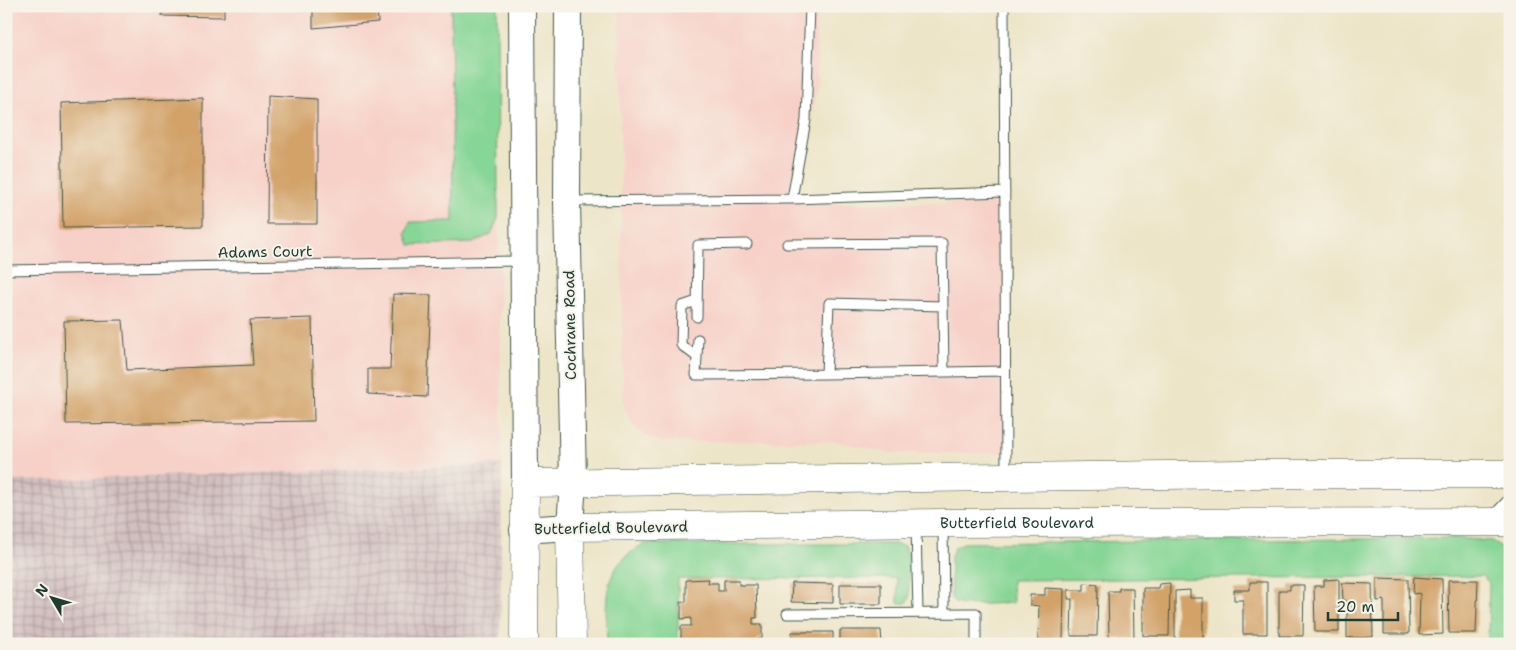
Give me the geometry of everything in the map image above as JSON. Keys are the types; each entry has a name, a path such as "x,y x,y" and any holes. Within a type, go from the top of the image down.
{"main road":[{"path":"522,6 525,483 523,530 524,644"},
{"name":"Cochrane Road","path":"568,6 567,201 573,481 570,526 572,644"},
{"path":"525,483 1243,474 1510,474"},
{"name":"Butterfield Boulevard","path":"523,530 570,526 1504,516"}],"lane":[{"path":"792,198 806,120 810,6"},
{"path":"1004,6 1006,478"},
{"path":"567,201 792,198 1005,192"},
{"path":"787,244 942,243 944,372"},
{"path":"697,317 698,245 747,244"},
{"name":"Adams Court","path":"6,270 524,261"},
{"path":"697,300 682,306 681,346 697,357"},
{"path":"826,374 829,303 943,306"},
{"path":"698,339 696,375 1005,371"},
{"path":"916,523 918,613"},
{"path":"943,523 944,612"},
{"path":"787,614 976,613 976,644"}],"shaded area":[{"path":"6,6 496,6 502,465 6,481"},
{"path":"619,6 816,6 817,87 796,203 1008,203 1010,453 888,453 835,441 663,442 645,436 633,426 623,403"},
{"path":"502,465 500,644 6,644 6,481"}],"green space":[{"path":"451,6 497,6 498,218 491,234 473,243 410,245 406,233 410,222 453,221"},
{"path":"1456,538 1492,541 1510,555 1510,644 1488,644 1489,583 1483,576 1012,580 1013,603 962,605 955,603 951,598 951,556 954,548 963,543"},
{"path":"644,544 894,544 904,546 909,555 909,599 906,603 898,603 897,578 678,579 678,644 607,644 607,600 613,574 630,553"}],"building":[{"path":"162,6 224,6 224,17 162,16"},
{"path":"313,6 377,6 378,22 313,28"},
{"path":"268,96 317,99 317,224 267,224"},
{"path":"203,98 203,226 63,228 61,103"},
{"path":"393,294 431,295 427,397 368,394 368,369 390,369"},
{"path":"312,318 314,421 66,424 64,321 123,320 127,370 253,365 250,320"},
{"path":"1414,577 1442,579 1443,634 1419,635 1420,593 1413,594"},
{"path":"1377,578 1408,579 1409,634 1384,634 1384,600 1377,601"},
{"path":"709,579 708,583 718,583 718,591 724,591 724,580 739,580 739,585 756,585 757,618 753,618 753,624 762,624 762,639 758,639 758,644 681,644 681,626 691,626 691,618 681,619 681,602 686,602 686,580"},
{"path":"1339,579 1339,632 1315,632 1314,586 1324,586 1324,580"},
{"path":"1448,580 1478,580 1476,633 1449,633"},
{"path":"1250,582 1267,582 1267,634 1243,634 1243,600 1234,600 1234,590 1250,590"},
{"path":"792,583 833,584 833,603 791,602"},
{"path":"1084,583 1098,584 1097,636 1071,636 1072,599 1068,599 1068,590 1084,590"},
{"path":"1170,583 1169,636 1143,636 1143,588 1158,588 1159,584"},
{"path":"1342,583 1372,584 1373,637 1347,638 1347,601 1343,599"},
{"path":"840,584 881,584 881,604 840,604"},
{"path":"1290,585 1304,585 1303,636 1279,636 1279,590 1290,590"},
{"path":"1045,588 1064,589 1063,640 1038,640 1039,606 1030,605 1030,595 1045,595"},
{"path":"1119,588 1133,588 1134,639 1109,639 1108,591 1119,591"},
{"path":"1190,590 1190,598 1203,598 1203,639 1175,639 1175,591"},
{"path":"840,630 881,630 882,644 840,644"},
{"path":"792,632 833,632 833,644 792,644"}]}
